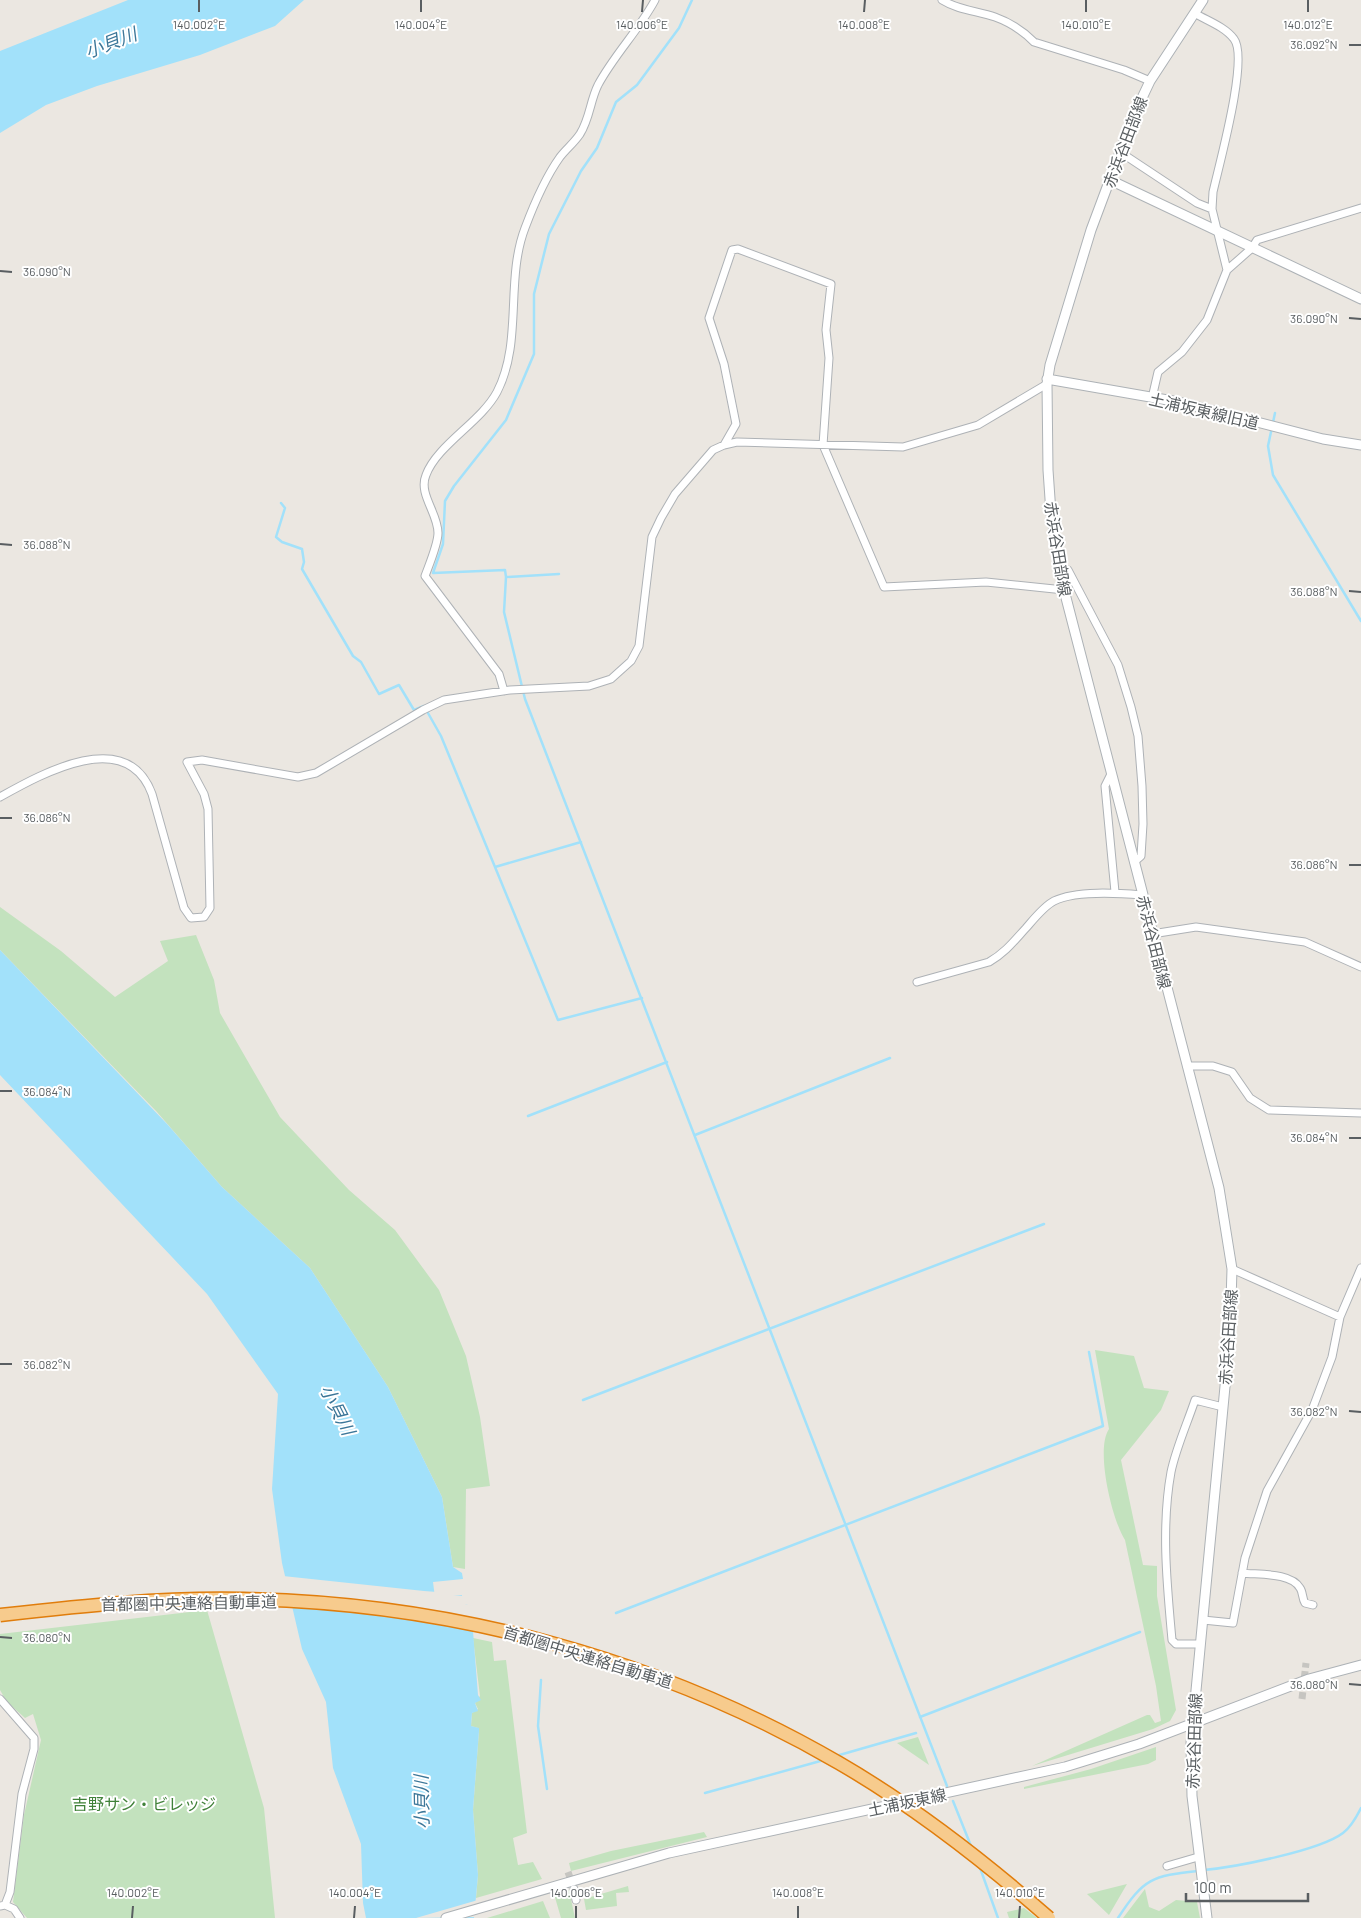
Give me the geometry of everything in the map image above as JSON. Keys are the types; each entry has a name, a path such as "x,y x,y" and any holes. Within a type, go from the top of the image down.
{"highway":[{"name":"首都圏中央連絡自動車道","path":"0,1614 114,1603 179,1600 305,1601 370,1606 436,1616 491,1627 553,1643 674,1683 729,1707 840,1764 943,1832 994,1870 1049,1918"}],"main road":[{"name":"赤浜谷田部線","path":"1203,0 1196,14 1150,81 1120,152 1068,300 1047,382 1048,479 1059,567 1152,934 1219,1188 1232,1269 1230,1334 1193,1723 1191,1783 1198,1857 1208,1918"},
{"path":"1110,180 1361,299"},
{"name":"土浦坂東線旧道","path":"1047,382 1199,406 1323,439 1361,445"},
{"name":"土浦坂東線","path":"446,1918 669,1853 1065,1767 1114,1752 1300,1682 1361,1665"}],"street":[{"path":"504,691 499,674 425,576 438,533 424,493 425,476 435,459 473,423 496,393 505,371 510,348 514,282 524,230 545,182 560,157 579,135 591,113 598,86 655,0"},
{"path":"942,0 949,5 995,17 1025,33 1034,42 1124,70 1150,81"},
{"path":"1196,14 1224,29 1235,40 1239,63 1213,192 1212,209 1227,270"},
{"path":"1120,152 1197,203 1212,209"},
{"path":"1152,398 1158,372 1182,352 1207,320 1227,270 1252,248 1257,240 1361,208"},
{"path":"724,445 736,424 724,364 710,318 732,250 738,249 831,284 826,330 829,358 824,446 884,588 986,582 1064,590"},
{"path":"0,796 54,768 92,758 126,762 137,768 148,781 184,908 191,918 198,919 207,914 210,908 208,809 204,794 187,762 202,760 306,777 346,757 423,710 444,700 504,691 589,686 611,679 630,661 639,646 652,537 675,494 713,450 737,442 903,447 978,425 1047,382"},
{"path":"1059,567 1068,570 1118,665 1131,707 1138,736 1144,824 1141,856 1134,862"},
{"path":"1111,774 1105,786 1115,892"},
{"path":"917,982 989,962 1012,946 1026,928 1053,901 1070,896 1115,892 1142,895"},
{"path":"1152,934 1196,927 1305,942 1361,967"},
{"path":"1187,1066 1213,1066 1232,1072 1250,1098 1269,1110 1361,1113"},
{"path":"1202,1620 1233,1623 1245,1558 1267,1491 1312,1410 1332,1357 1340,1317 1361,1268"},
{"path":"1232,1269 1340,1317"},
{"path":"1200,1644 1176,1644 1172,1640 1167,1586 1166,1537 1171,1474 1196,1400 1223,1407"},
{"path":"1242,1573 1285,1578 1294,1581 1300,1588 1305,1603 1314,1605"},
{"path":"0,1699 34,1738 34,1749 22,1794 10,1892 2,1905 14,1909 20,1918"},
{"path":"1167,1866 1198,1857"},
{"path":"574,1889 576,1900"}],"green space":[{"path":"0,907 61,951 115,997 168,961 160,941 196,935 214,980 220,1013 280,1117 349,1190 395,1230 439,1290 466,1356 480,1417 490,1486 466,1489 465,1569 453,1567 442,1497 388,1387 310,1268 222,1187 157,1112 0,950"},
{"path":"1095,1350 1134,1356 1144,1388 1169,1391 1161,1410 1121,1460 1143,1565 1157,1566 1157,1596 1176,1710 1170,1721 1153,1729 1032,1766 1147,1715 1150,1715 1155,1723 1161,1721 1156,1686 1125,1540 1115,1517 1107,1485 1104,1452 1105,1439 1109,1429"},
{"name":"吉野サン・ビレッジ","path":"207,1610 264,1808 275,1918 27,1918 13,1902 24,1815 41,1740 33,1714 25,1718 7,1702 0,1690 0,1634"},
{"path":"473,1638 492,1642 494,1661 506,1660 527,1833 513,1838 518,1865 533,1862 542,1879 476,1898 478,1875 473,1810 479,1731 478,1728 471,1726 472,1713 478,1709 475,1703 480,1696"},
{"path":"918,1737 929,1765 897,1743"},
{"path":"1156,1747 1156,1760 1148,1764 1024,1789 1024,1787 1091,1769"},
{"path":"704,1832 707,1837 571,1871 569,1863 611,1851"},
{"path":"1127,1884 1109,1915 1087,1894"},
{"path":"628,1886 629,1892 616,1893 617,1906 586,1910 584,1899"},
{"path":"1145,1889 1149,1907 1159,1911 1176,1900 1197,1902 1200,1918 1123,1918"},
{"path":"569,1890 575,1918 561,1918 554,1894"},
{"path":"543,1901 550,1918 487,1918"},
{"path":"1024,1908 1037,1918 1009,1918 1007,1912"}],"water":[{"name":"小貝川","path":"128,0 304,0 275,26 200,55 97,86 46,105 0,133 0,51"},
{"name":"小貝川","path":"0,950 168,1125 222,1187 310,1268 388,1387 442,1497 453,1567 462,1573 463,1579 433,1582 435,1598 462,1595 462,1603 471,1606 478,1695 481,1700 475,1703 478,1711 472,1713 471,1726 479,1728 473,1810 478,1875 474,1918 366,1918 363,1903 361,1844 333,1768 326,1702 302,1649 282,1563 272,1489 278,1394 207,1294 0,1075"}],"pier":[{"path":"283,1576 437,1592 437,1595 465,1596 465,1604 474,1606 475,1631 389,1615 290,1606"},
{"path":"478,1900 476,1917 416,1918"}],"waterway":[{"path":"506,577 505,570 433,573 443,544 445,501 454,486 506,420 534,354 534,294 549,234 581,171 597,148 616,102 637,85 679,28 692,0"},
{"path":"1275,413 1268,446 1273,475 1361,621"},
{"path":"281,503 285,508 276,537 282,542 302,549 304,562 302,569 353,656 361,662 379,694 399,685 414,710 424,706 441,736 495,867 581,842"},
{"path":"559,574 506,577 504,612 525,699 947,1786"},
{"path":"495,867 558,1020 642,998"},
{"path":"695,1135 890,1058"},
{"path":"528,1116 667,1062"},
{"path":"583,1400 1044,1224"},
{"path":"616,1613 1103,1426 1089,1352"},
{"path":"920,1717 1140,1632"},
{"path":"541,1680 538,1726 547,1789"},
{"path":"836,1756 916,1733"},
{"path":"705,1793 824,1760"},
{"path":"953,1801 971,1846"},
{"path":"1204,1870 1255,1862 1316,1846 1346,1831 1361,1808"},
{"path":"979,1865 998,1918"},
{"path":"1118,1918 1135,1894 1150,1881 1170,1875 1198,1871"}],"tunnel":[{"path":"1302,1699 1306,1663"},
{"path":"568,1872 573,1886"}]}
